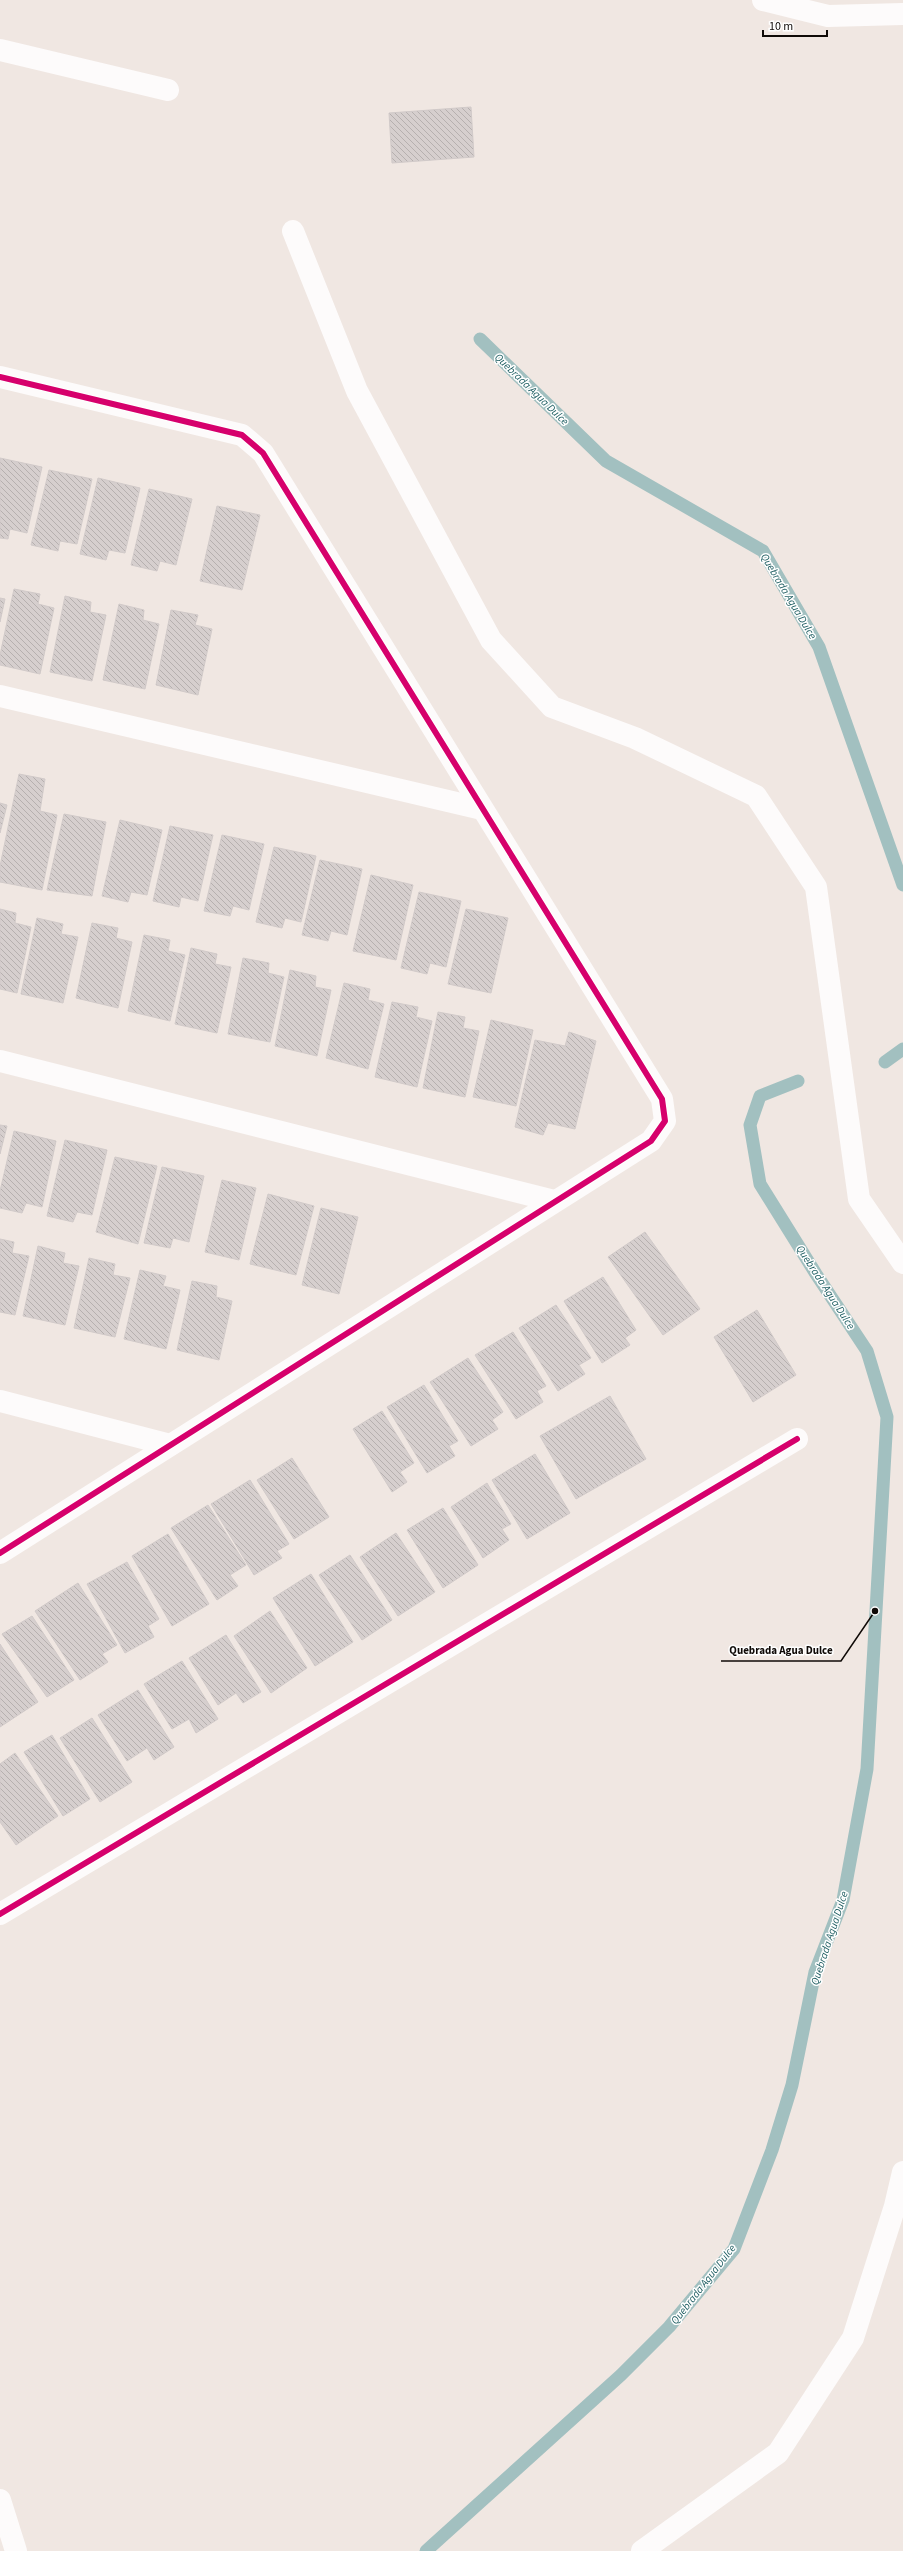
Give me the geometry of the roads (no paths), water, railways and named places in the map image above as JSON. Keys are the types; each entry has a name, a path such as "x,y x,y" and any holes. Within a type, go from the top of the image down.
{"street":[{"path":"763,0 828,16 903,14"},
{"path":"0,50 168,90"},
{"path":"293,231 356,391 491,640 552,707 635,738 756,796 816,887 859,1199 903,1263"},
{"path":"0,377 242,435 263,453 482,810 662,1099 665,1121 651,1141 0,1553"},
{"path":"0,696 482,810"},
{"path":"0,1061 554,1201"},
{"path":"0,1401 170,1445"},
{"path":"0,1914 797,1439"},
{"path":"642,2551 778,2453 853,2338 895,2206 903,2172"},
{"path":"0,2500 16,2551"}],"waterway":[{"name":"Quebrada Agua Dulce","path":"480,339 606,461 763,551 819,647 903,885"},
{"name":"Quebrada Agua Dulce","path":"885,1062 903,1049"},
{"name":"Quebrada Agua Dulce","path":"426,2551 621,2375 669,2327 734,2249 772,2150 792,2085 815,1972 843,1900 867,1769 887,1417 867,1351 816,1274 760,1184 750,1125 760,1096 798,1081"}],"place":[{"name":"Quebrada Agua Dulce","path":"875,1611"}]}
